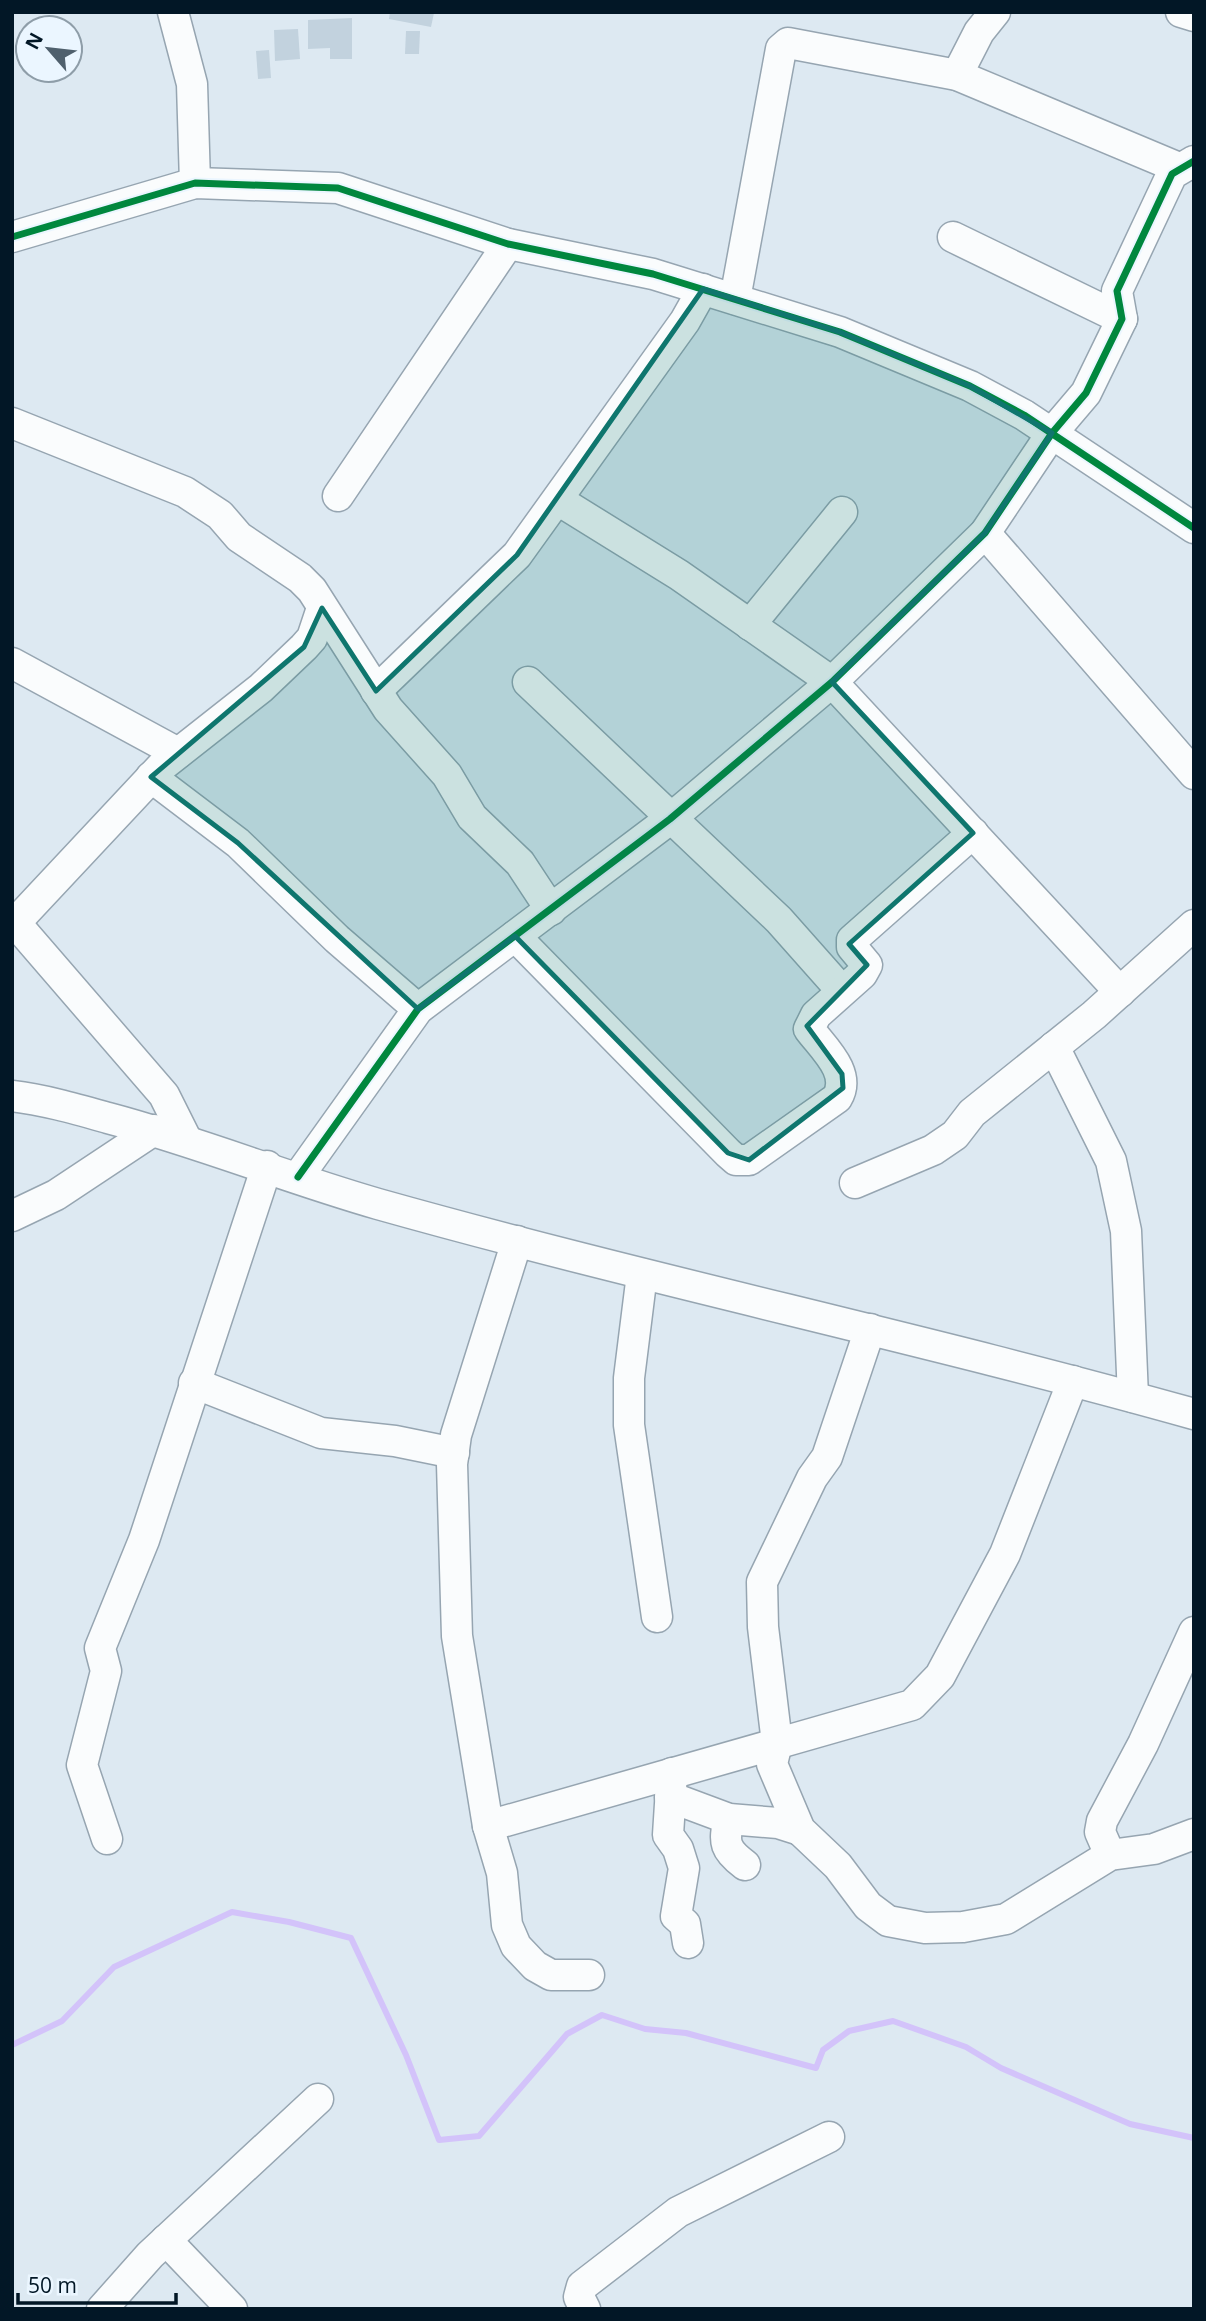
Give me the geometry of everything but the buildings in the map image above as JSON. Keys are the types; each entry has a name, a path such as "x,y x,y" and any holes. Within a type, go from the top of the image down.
{"street":[{"path":"173,12 192,84 195,183"},
{"path":"957,75 979,32 995,12"},
{"path":"1181,12 1194,16"},
{"path":"298,1177 418,1009 670,819 832,682 985,533 1052,433 1086,393 1122,319 1117,291 1185,171 957,75 788,43 784,45 735,299"},
{"path":"12,237 195,183 338,188 508,244 653,274 840,332 970,386 1052,433 1194,528"},
{"path":"953,237 1122,319"},
{"path":"338,496 508,244"},
{"path":"376,691 517,555 704,289"},
{"path":"12,423 185,492 220,515 244,540 300,578 312,590 388,709 447,775 472,817 520,863 551,910"},
{"path":"558,500 679,575 832,682 1121,992"},
{"path":"750,625 842,512"},
{"path":"985,533 1194,774"},
{"path":"186,1139 164,1095 14,921 151,777 261,688 304,647 312,638 322,608"},
{"path":"12,663 178,753"},
{"path":"528,682 779,920 842,991"},
{"path":"151,777 238,843 337,939 418,1009"},
{"path":"515,936 736,1160 749,1160 837,1098 843,1088 842,1074 809,1029 816,1015 862,974 867,965 852,947 852,940 973,833"},
{"path":"855,1183 933,1150 956,1135 972,1113 1121,992 1194,925"},
{"path":"1055,1047 1111,1161 1126,1231 1133,1397"},
{"path":"12,1096 39,1099 186,1139 374,1203 1194,1414"},
{"path":"12,1216 56,1195 154,1130"},
{"path":"107,1839 82,1765 106,1671 100,1648 144,1540 267,1166"},
{"path":"517,1241 456,1435 457,1636 488,1826 502,1873 507,1925 516,1946 534,1966 551,1975 589,1975"},
{"path":"642,1274 629,1378 629,1425 657,1617"},
{"path":"870,1329 827,1457 812,1478 762,1582 763,1627 777,1742 772,1764 800,1830 838,1866 868,1906 888,1921 925,1928 963,1927 1006,1919 1110,1854 1154,1849 1194,1834"},
{"path":"488,1826 671,1785 777,1742 912,1705 940,1676 1004,1554 1073,1381"},
{"path":"194,1383 321,1433 395,1441 454,1453"},
{"path":"1110,1854 1100,1832 1102,1821 1143,1744 1194,1632"},
{"path":"671,1785 729,1819 778,1823 800,1830"},
{"path":"671,1785 668,1835 678,1849 684,1868 676,1916 685,1924 688,1943"},
{"path":"729,1819 724,1842 728,1852 745,1865"},
{"path":"102,2309 166,2240 318,2099"},
{"path":"585,2309 579,2297 582,2286 678,2212 829,2137"},
{"path":"166,2240 232,2309"}],"highlighted area":[{"path":"703,289 840,332 970,386 1052,433 985,533 832,682 973,833 849,944 867,965 807,1026 842,1074 843,1088 749,1160 728,1153 515,936 418,1009 238,843 151,777 304,647 322,608 376,691 517,555"}],"waterway":[{"path":"12,2045 62,2021 114,1967 232,1912 289,1922 351,1938 406,2055 439,2140 479,2136 567,2034 602,2015 645,2029 686,2033 816,2068 823,2050 849,2031 893,2021 966,2047 1001,2068 1130,2124 1194,2138"}],"cycle path":[{"path":"298,1177 418,1009 670,819 832,682 985,533 1052,433 1086,393 1122,319 1117,291 1172,174 1194,161"},
{"path":"12,237 195,183 338,188 508,244 653,274 840,332 970,386 1024,415 1194,528"}]}
